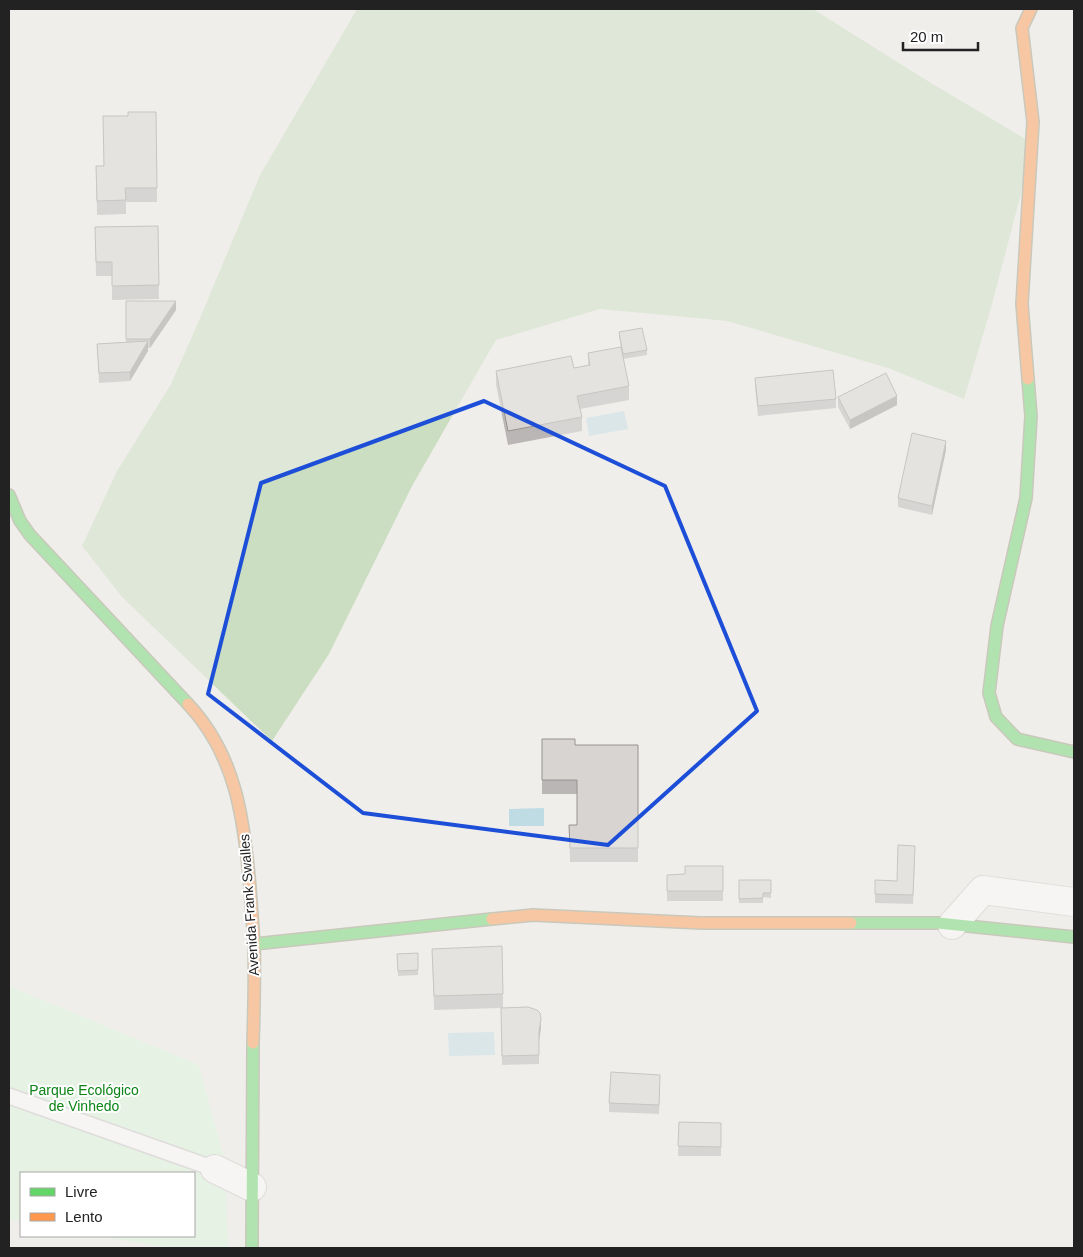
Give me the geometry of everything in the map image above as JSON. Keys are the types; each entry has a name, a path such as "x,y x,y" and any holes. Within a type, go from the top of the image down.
{"street":[{"path":"1031,9 1022,28 1033,122 1022,304 1031,416 1026,498 997,626 989,694 996,717 1017,739 1074,752"},
{"name":"Avenida Frank Swalles","path":"9,495 20,521 30,535 202,719 222,756 236,793 244,826 254,944 252,1248"},
{"path":"952,925 983,890 1074,902"},
{"path":"254,944 533,915 701,923 938,923 1074,937"},
{"path":"215,1169 252,1187"}],"lane":[{"path":"9,1096 215,1169"}],"highlighted area":[{"path":"484,401 665,486 757,711 608,845 363,813 208,694 261,483"}],"green space":[{"path":"357,9 813,9 931,83 1034,144 991,308 964,399 888,368 727,321 600,309 496,340 412,486 329,654 272,741 122,597 82,546 117,471 171,384 260,175"},
{"name":"Parque Ecológico de Vinhedo","path":"9,986 199,1065 227,1169 228,1248 170,1248 105,1237 195,1237 195,1172 20,1172 20,1222 9,1220"}],"water":[{"path":"624,411 628,429 589,436 586,418"},
{"path":"544,808 544,826 509,826 509,809"},
{"path":"494,1032 495,1055 449,1056 448,1033"}],"building":[{"path":"128,112 156,112 157,188 125,188 126,200 97,201 96,166 104,166 103,116 128,116"},
{"path":"158,226 159,285 112,286 112,262 96,262 95,227"},
{"path":"126,301 176,301 150,339 126,339"},
{"path":"642,328 647,350 623,354 619,332"},
{"path":"148,341 130,372 99,373 97,344"},
{"path":"621,347 629,386 577,396 582,417 508,431 496,371 571,356 574,368 590,365 588,353"},
{"path":"833,370 836,399 758,406 755,378"},
{"path":"886,373 897,396 850,420 838,397"},
{"path":"912,433 946,441 932,506 898,498"},
{"path":"542,739 575,739 575,745 638,745 638,848 570,848 569,825 577,825 577,780 542,780"},
{"path":"898,845 915,846 913,895 875,894 875,880 897,881"},
{"path":"685,866 723,866 723,891 667,891 667,875 685,874"},
{"path":"739,880 771,880 771,893 763,893 763,898 739,899"},
{"path":"502,946 503,994 434,996 432,949"},
{"path":"418,953 418,970 398,971 397,954"},
{"path":"528,1007 540,1013 539,1055 502,1056 501,1008"},
{"path":"611,1072 660,1075 659,1105 609,1103"},
{"path":"679,1122 721,1123 721,1147 678,1146"}],"traffic: fast":[{"path":"1028,379 1031,416 1026,498 997,626 989,693 996,717 1017,739 1074,752"},
{"path":"9,495 20,521 30,535 188,704"},
{"path":"254,944 492,919"},
{"path":"851,923 938,923 1074,937"},
{"path":"252,1248 253,1043"}],"traffic: slow":[{"path":"1028,379 1022,304 1033,122 1022,28 1031,9"},
{"path":"188,704 204,724 227,766 235,789 245,837 254,944 253,1043"},
{"path":"492,919 533,915 701,923 851,923"}]}
